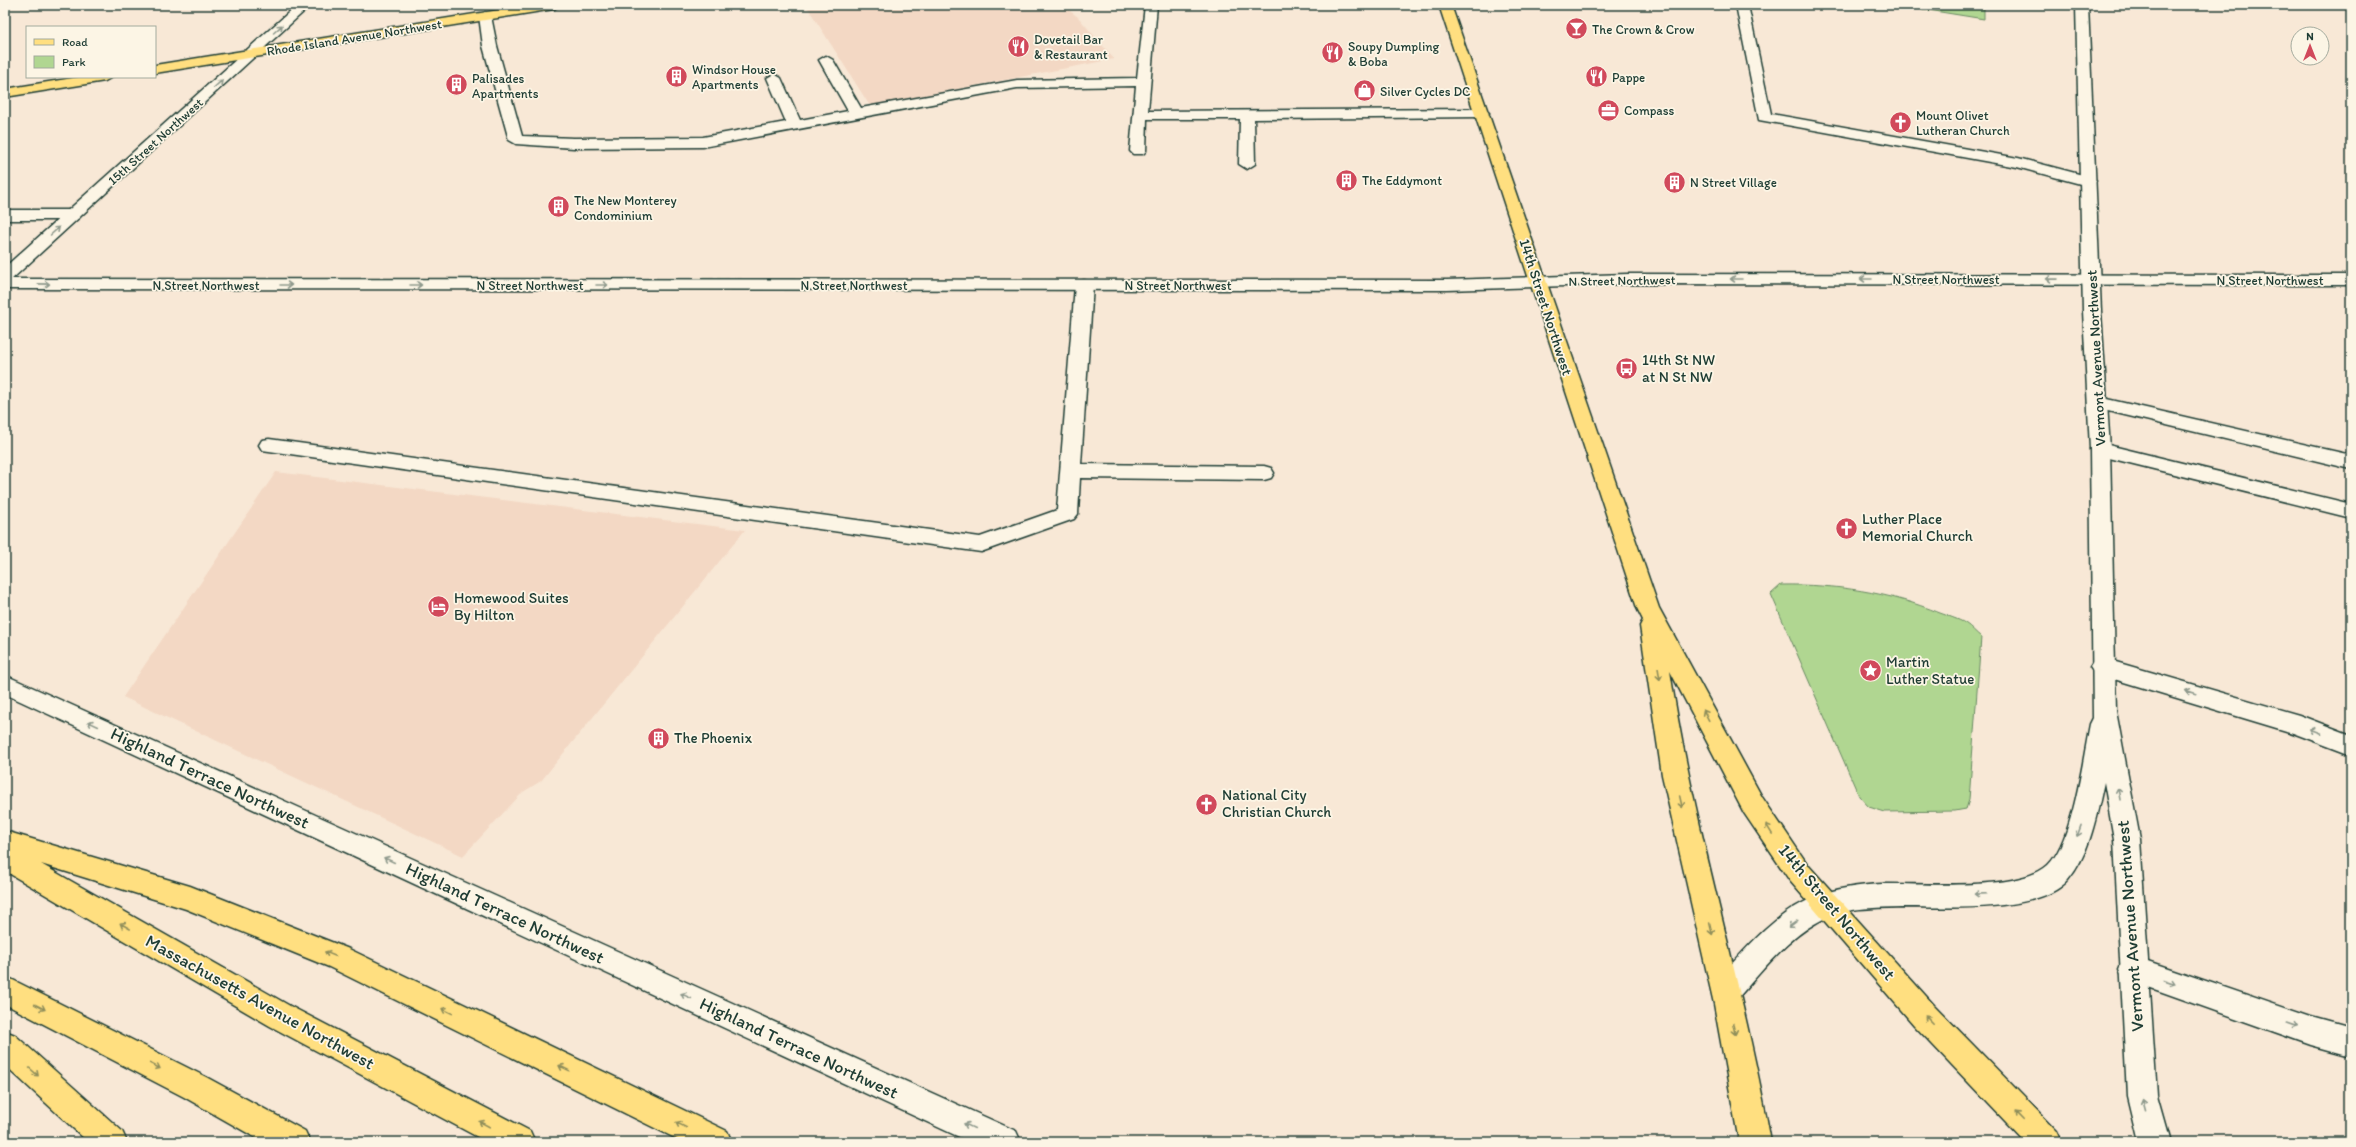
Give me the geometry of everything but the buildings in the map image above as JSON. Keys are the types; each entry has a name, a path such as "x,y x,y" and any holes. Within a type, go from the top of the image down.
{"main road":[{"name":"Rhode Island Avenue Northwest","path":"156,69 554,5"},
{"name":"14th Street Northwest","path":"1445,5 1648,608 1753,805 1799,873 1924,1015 2046,1142"},
{"path":"6,94 99,78"},
{"name":"14th Street Northwest","path":"1648,608 1675,775 1726,991 1748,1095 1756,1142"},
{"path":"5,842 190,898 339,958 716,1142"},
{"name":"Massachusetts Avenue Northwest","path":"5,857 280,1016 519,1142"},
{"path":"5,989 196,1087 294,1142"},
{"path":"5,1045 111,1142"}],"street":[{"name":"15th Street Northwest","path":"5,276 305,5"},
{"path":"1138,151 1140,115 1151,5"},
{"path":"1742,5 1764,117 2018,163 2088,181"},
{"name":"Vermont Avenue Northwest","path":"2082,5 2091,280 2100,449 2102,666 2104,711 2127,839 2133,969 2142,1096 2154,1142"},
{"path":"485,16 490,46 516,140 589,143 703,142 858,115 1017,84 1144,82"},
{"path":"826,60 858,115"},
{"path":"774,78 795,126"},
{"path":"1140,115 1482,113"},
{"path":"1247,114 1247,164"},
{"path":"5,215 73,215"},
{"name":"N Street Northwest","path":"5,284 1447,285 1627,279 2351,280"},
{"path":"269,445 981,545 1067,514 1084,285"},
{"path":"2098,403 2351,462"},
{"path":"2100,449 2351,511"},
{"path":"1070,471 1264,472"},
{"path":"2102,666 2299,725 2351,745"},
{"name":"Highland Terrace Northwest","path":"5,684 1005,1142"},
{"name":"Vermont Avenue Northwest","path":"1726,991 1775,938 1801,918 1826,904 1857,897 1891,894 2008,893 2037,888 2057,874 2070,854 2081,824 2104,711"},
{"path":"2133,969 2311,1032 2351,1042"}],"shaded area":[{"path":"806,5 1062,5 1078,17 1114,59 870,106"},
{"name":"Homewood Suites By Hilton","path":"276,472 745,530 541,781 523,792 463,856 123,697"}],"green space":[{"path":"1897,5 1984,5 1984,19"},
{"path":"1781,585 1842,588 1882,595 1921,606 1965,623 1981,637 1969,800 1966,809 1955,811 1885,812 1869,807 1859,796 1771,594"}],"place":[{"name":"The Crown & Crow","path":"1577,29"},
{"name":"Dovetail Bar & Restaurant","path":"1018,46"},
{"name":"Soupy Dumpling & Boba","path":"1333,53"},
{"name":"Windsor House Apartments","path":"676,76"},
{"name":"Pappe","path":"1596,77"},
{"name":"Palisades Apartments","path":"457,85"},
{"name":"Silver Cycles DC","path":"1365,91"},
{"name":"Compass","path":"1609,110"},
{"name":"Mount Olivet Lutheran Church","path":"1901,122"},
{"name":"The Eddymont","path":"1346,180"},
{"name":"N Street Village","path":"1674,182"},
{"name":"The New Monterey Condominium","path":"559,207"},
{"name":"14th St NW at N St NW","path":"1626,369"},
{"name":"Luther Place Memorial Church","path":"1847,528"},
{"name":"Homewood Suites By Hilton","path":"438,607"},
{"name":"Martin Luther Statue","path":"1871,671"},
{"name":"The Phoenix","path":"658,738"},
{"name":"National City Christian Church","path":"1207,804"}]}
